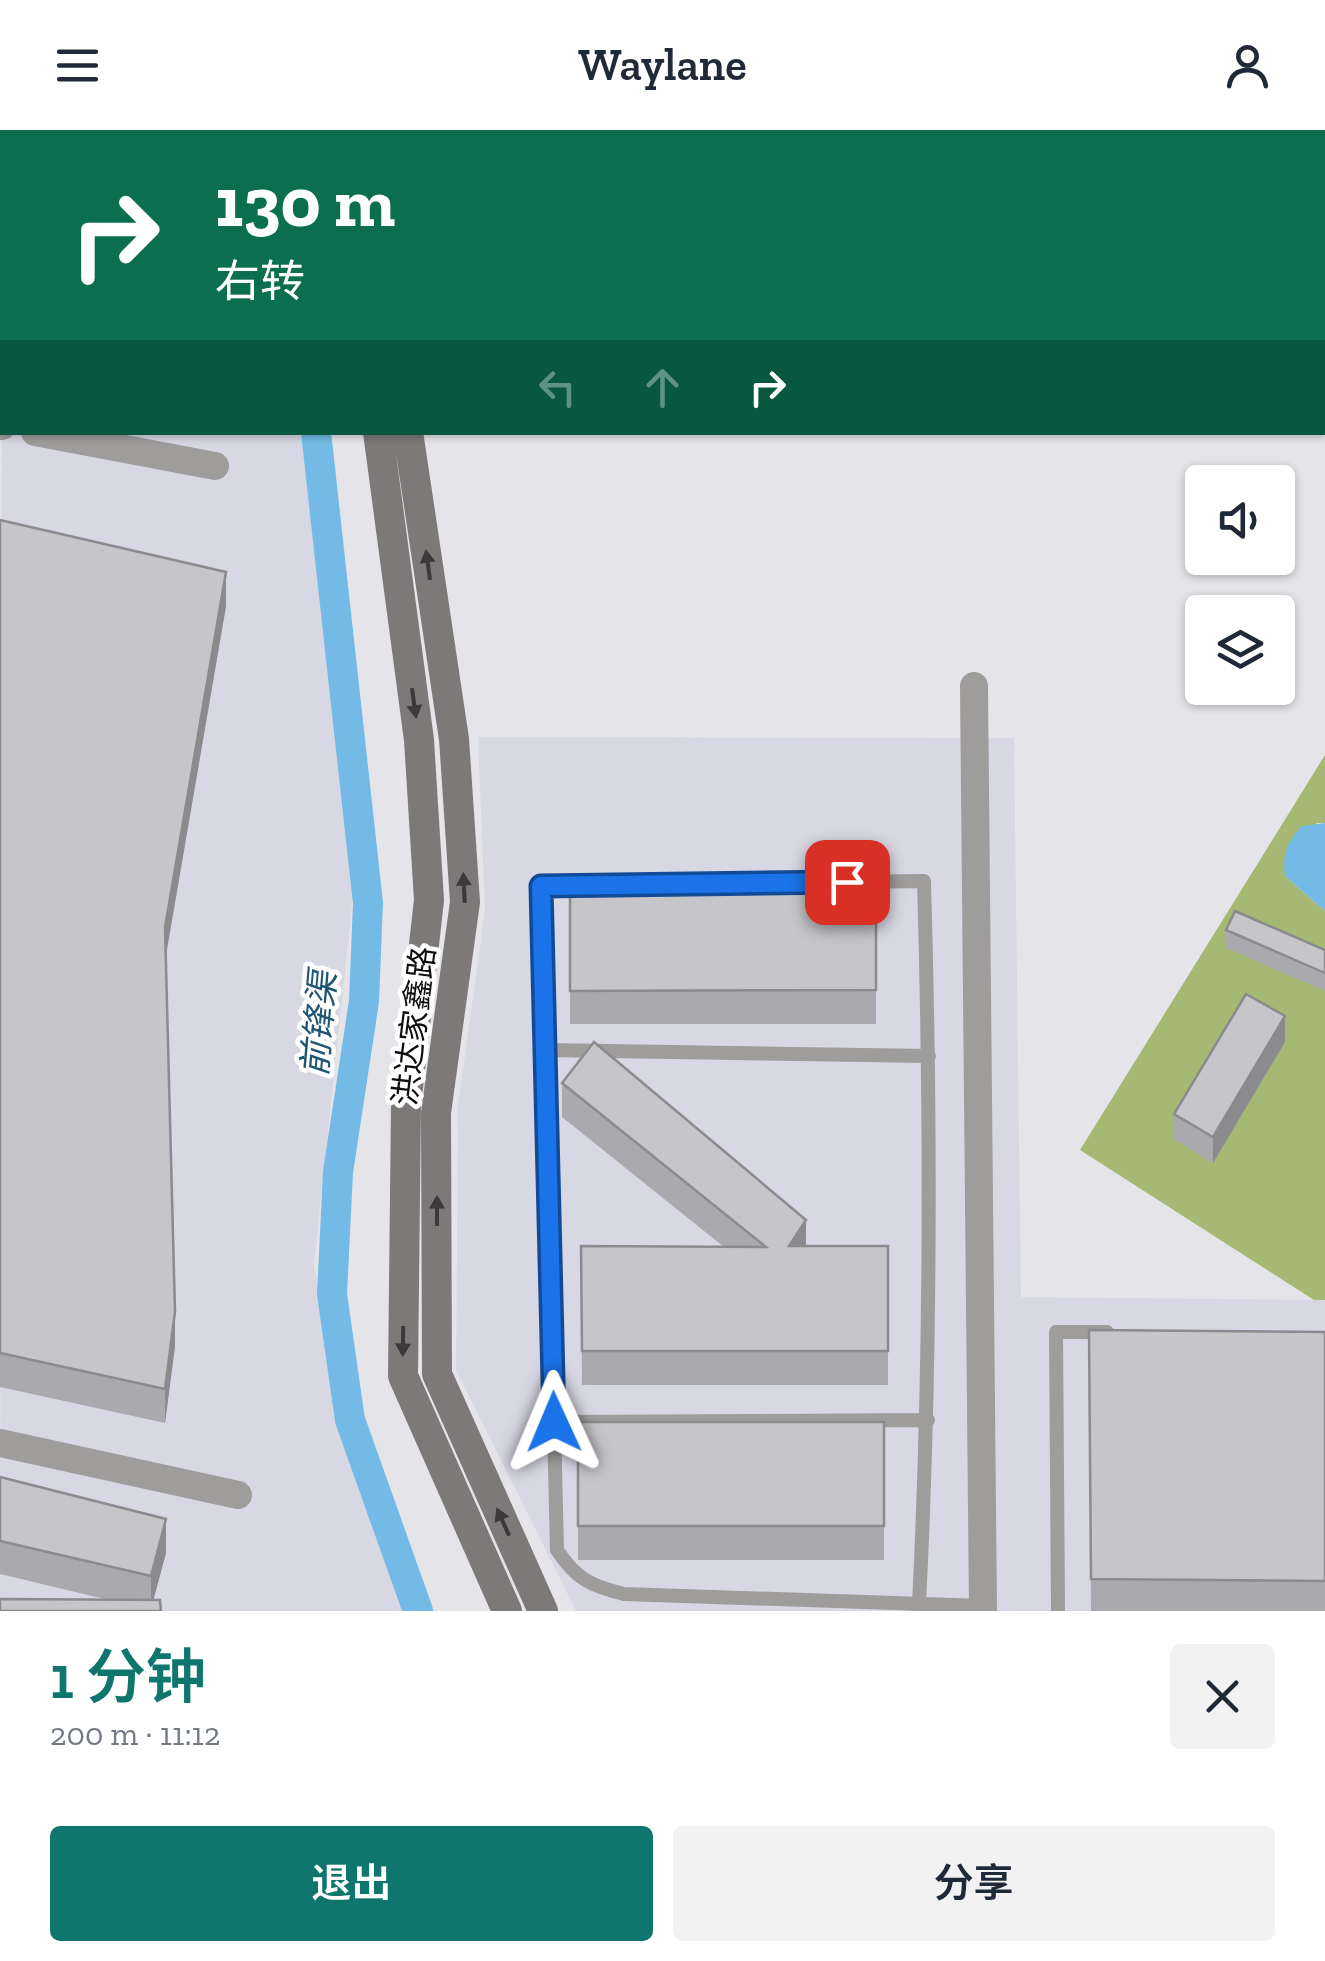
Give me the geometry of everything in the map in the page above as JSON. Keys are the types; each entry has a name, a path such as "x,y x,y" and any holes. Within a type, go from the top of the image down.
{"main road":[{"name":"洪达家鑫路","path":"378,435 418,740 429,900 406,1105 403,1376 507,1611"},
{"name":"洪达家鑫路","path":"408,435 454,739 465,902 436,1113 438,1374 543,1611"}],"street":[{"path":"51,435 214,466"},
{"path":"974,686 983,1609"},
{"path":"0,1442 238,1495"}],"lane":[{"path":"919,1608 928,1420 929,1056 924,880 541,886 557,1550 574,1576 592,1586 624,1594 919,1608 983,1609"},
{"path":"545,1050 929,1056"},
{"path":"1058,1611 1056,1332 1133,1332"},
{"path":"554,1422 928,1420"}],"shaded area":[{"path":"2,435 301,435 353,896 314,1264 341,1428 405,1611 0,1611"},
{"path":"478,737 1014,738 1021,1297 1325,1300 1325,1611 576,1611 456,1370 458,1106 485,910"}],"green space":[{"path":"1325,755 1325,823 1317,823 1285,876 1325,911 1325,1300 1314,1300 1080,1150"}],"water":[{"path":"1325,823 1325,911 1285,876 1284,861 1302,826"}],"building":[{"path":"0,520 226,572 165,927 175,1312 165,1389 0,1353"},
{"path":"570,886 876,886 876,990 570,991"},
{"path":"1235,911 1325,950 1325,973 1226,930"},
{"path":"1246,994 1285,1016 1213,1137 1174,1114"},
{"path":"594,1042 806,1220 789,1246 888,1246 888,1351 582,1351 581,1246 766,1247 562,1083"},
{"path":"1089,1330 1325,1332 1325,1581 1091,1579"},
{"path":"578,1422 884,1422 884,1526 578,1526"},
{"path":"0,1477 166,1519 151,1576 0,1541"},
{"path":"0,1599 160,1600 161,1611 0,1611"}],"waterway":[{"name":"前锋渠","path":"316,435 368,903 364,1001 338,1172 332,1294 350,1420 418,1611"}],"route":[{"path":"554,1422 541,886 847,882"}]}
